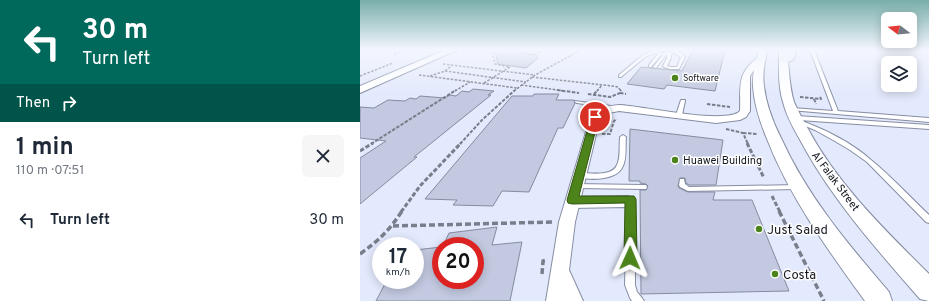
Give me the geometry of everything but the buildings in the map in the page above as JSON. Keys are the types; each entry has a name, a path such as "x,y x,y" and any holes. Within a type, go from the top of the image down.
{"street":[{"path":"360,81 403,64"},
{"path":"360,90 419,64"},
{"path":"556,301 567,222 591,127 595,117 606,110 679,115 722,120 736,118 746,111 743,83 745,75 753,64"},
{"path":"760,64 758,80 762,105 782,158 798,187 823,226 880,301"},
{"name":"Al Falak Street","path":"787,64 793,111 811,147 838,186 882,241 929,291"},
{"path":"561,258 562,277 568,293 573,301"},
{"path":"862,278 867,301"}],"lane":[{"path":"620,76 634,64"},
{"path":"655,67 658,64"},
{"path":"666,64 665,66 670,68 678,68 680,64"},
{"path":"817,64 836,113"},
{"path":"679,115 683,101"},
{"path":"577,102 620,112"},
{"path":"585,107 606,110"},
{"path":"793,111 929,120"},
{"path":"793,111 929,127"},
{"path":"793,111 869,160 929,220"},
{"path":"578,181 608,175 617,171 621,164 622,137"},
{"path":"578,181 644,187"},
{"path":"682,182 684,188 688,189 798,187"},
{"path":"572,203 631,204 630,285 633,295 639,301"}],"path":[{"path":"442,64 535,75"},
{"path":"483,84 510,67 495,64"},
{"path":"360,254 374,244 393,226 400,212 420,186 482,120 517,88 535,75 555,64"},
{"path":"445,71 450,67 450,65"},
{"path":"427,76 445,71 526,82"},
{"path":"399,73 517,88"},
{"path":"532,77 618,87 621,90 620,93"},
{"path":"360,151 429,106 470,82"},
{"path":"593,95 602,85"},
{"path":"521,86 610,97 620,93 626,94"},
{"path":"793,111 821,99 819,94"},
{"path":"707,104 732,108"},
{"path":"591,127 600,127 598,134 610,134 614,121 620,112"},
{"path":"722,128 743,133 768,188 824,301"},
{"path":"393,226 567,222"}],"place":[{"name":"Software","path":"675,78"},
{"name":"Huawei Building","path":"675,160"},
{"name":"Just Salad","path":"759,229"},
{"name":"Costa","path":"775,274"}],"route":[{"path":"595,117 572,200 630,199 630,258"}]}
